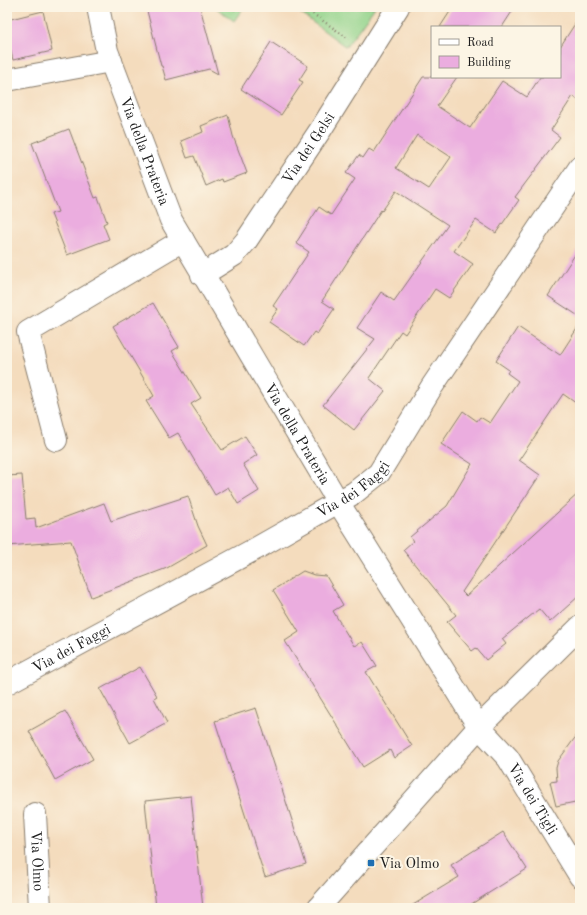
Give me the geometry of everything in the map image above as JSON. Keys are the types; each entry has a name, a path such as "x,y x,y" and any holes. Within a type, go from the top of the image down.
{"street":[{"name":"Via della Prateria","path":"98,7 107,51 171,220 202,275 338,502 479,727"},
{"name":"Via dei Gelsi","path":"202,275 234,255 246,242 325,123 398,7"},
{"path":"7,80 111,61"},
{"name":"Via dei Faggi","path":"7,683 257,548 354,493 379,473 431,388 580,167"},
{"path":"56,440 28,332 183,240"},
{"path":"318,908 479,727 580,627"},
{"name":"Via dei Tigli","path":"479,727 508,758 580,876"},
{"name":"Via Olmo","path":"35,814 40,908"}],"path":[{"path":"231,7 236,10 238,7"},
{"path":"303,7 355,43"}],"green space":[{"path":"215,7 244,7 234,21"},
{"path":"292,7 375,7 346,47"}],"building":[{"path":"146,7 200,7 218,74 209,69 166,80"},
{"path":"453,7 515,7 503,26 441,26"},
{"path":"43,11 52,51 13,60 7,36 7,20"},
{"path":"580,16 580,102 573,96 551,130 560,137 515,197 519,200 496,233 476,220 454,251 473,264 449,298 435,289 405,334 401,331 369,378 385,391 354,430 323,405 375,339 357,328 381,292 394,301 448,225 396,191 382,211 381,210 322,301 334,309 317,334 314,332 304,346 269,322 278,309 273,306 309,252 296,243 319,207 331,215 355,179 346,173 359,155 363,158 369,149 374,152 423,77 456,78 437,106 470,128 502,81 527,97 539,78 561,78 561,45","holes":["417,135 451,157 429,189 396,168"]},
{"path":"271,42 308,66 299,80 303,82 281,115 241,89"},
{"path":"228,115 233,136 247,173 223,182 222,179 206,186 194,156 187,158 181,141 203,132 201,126"},
{"path":"69,129 95,198 98,197 107,222 103,224 109,239 67,255 51,214 58,212 32,143"},
{"path":"580,247 580,317 548,296"},
{"path":"153,303 179,347 172,351 201,398 191,404 222,450 245,436 257,455 243,464 259,491 238,504 228,487 215,495 178,433 169,438 146,401 154,396 113,326"},
{"path":"580,324 580,406 563,394 519,460 540,475 462,592 466,596 580,492 580,595 550,622 539,609 502,639 506,644 486,660 476,648 472,651 447,622 456,615 403,550 413,541 410,537 447,506 472,464 441,444 463,411 477,421 480,417 490,423 518,381 507,373 509,370 496,361 518,327 560,355"},
{"path":"22,475 26,519 35,518 36,528 104,503 111,521 188,496 198,526 207,545 167,568 91,597 71,541 7,546 7,476"},
{"path":"303,571 314,575 326,576 343,605 333,611 354,646 362,642 377,666 366,672 412,746 394,758 390,750 363,767 285,641 299,632 273,590"},
{"path":"140,667 157,696 154,698 167,723 130,743 100,689"},
{"path":"256,708 306,864 265,877 215,721"},
{"path":"65,711 93,759 55,780 29,731"},
{"path":"580,731 580,801 556,806 550,782 557,781 556,768 558,761"},
{"path":"191,796 203,908 156,908 145,801"},
{"path":"503,832 527,869 465,908 408,908 459,877 451,865"}],"place":[{"name":"Via Olmo","path":"371,863"}]}
